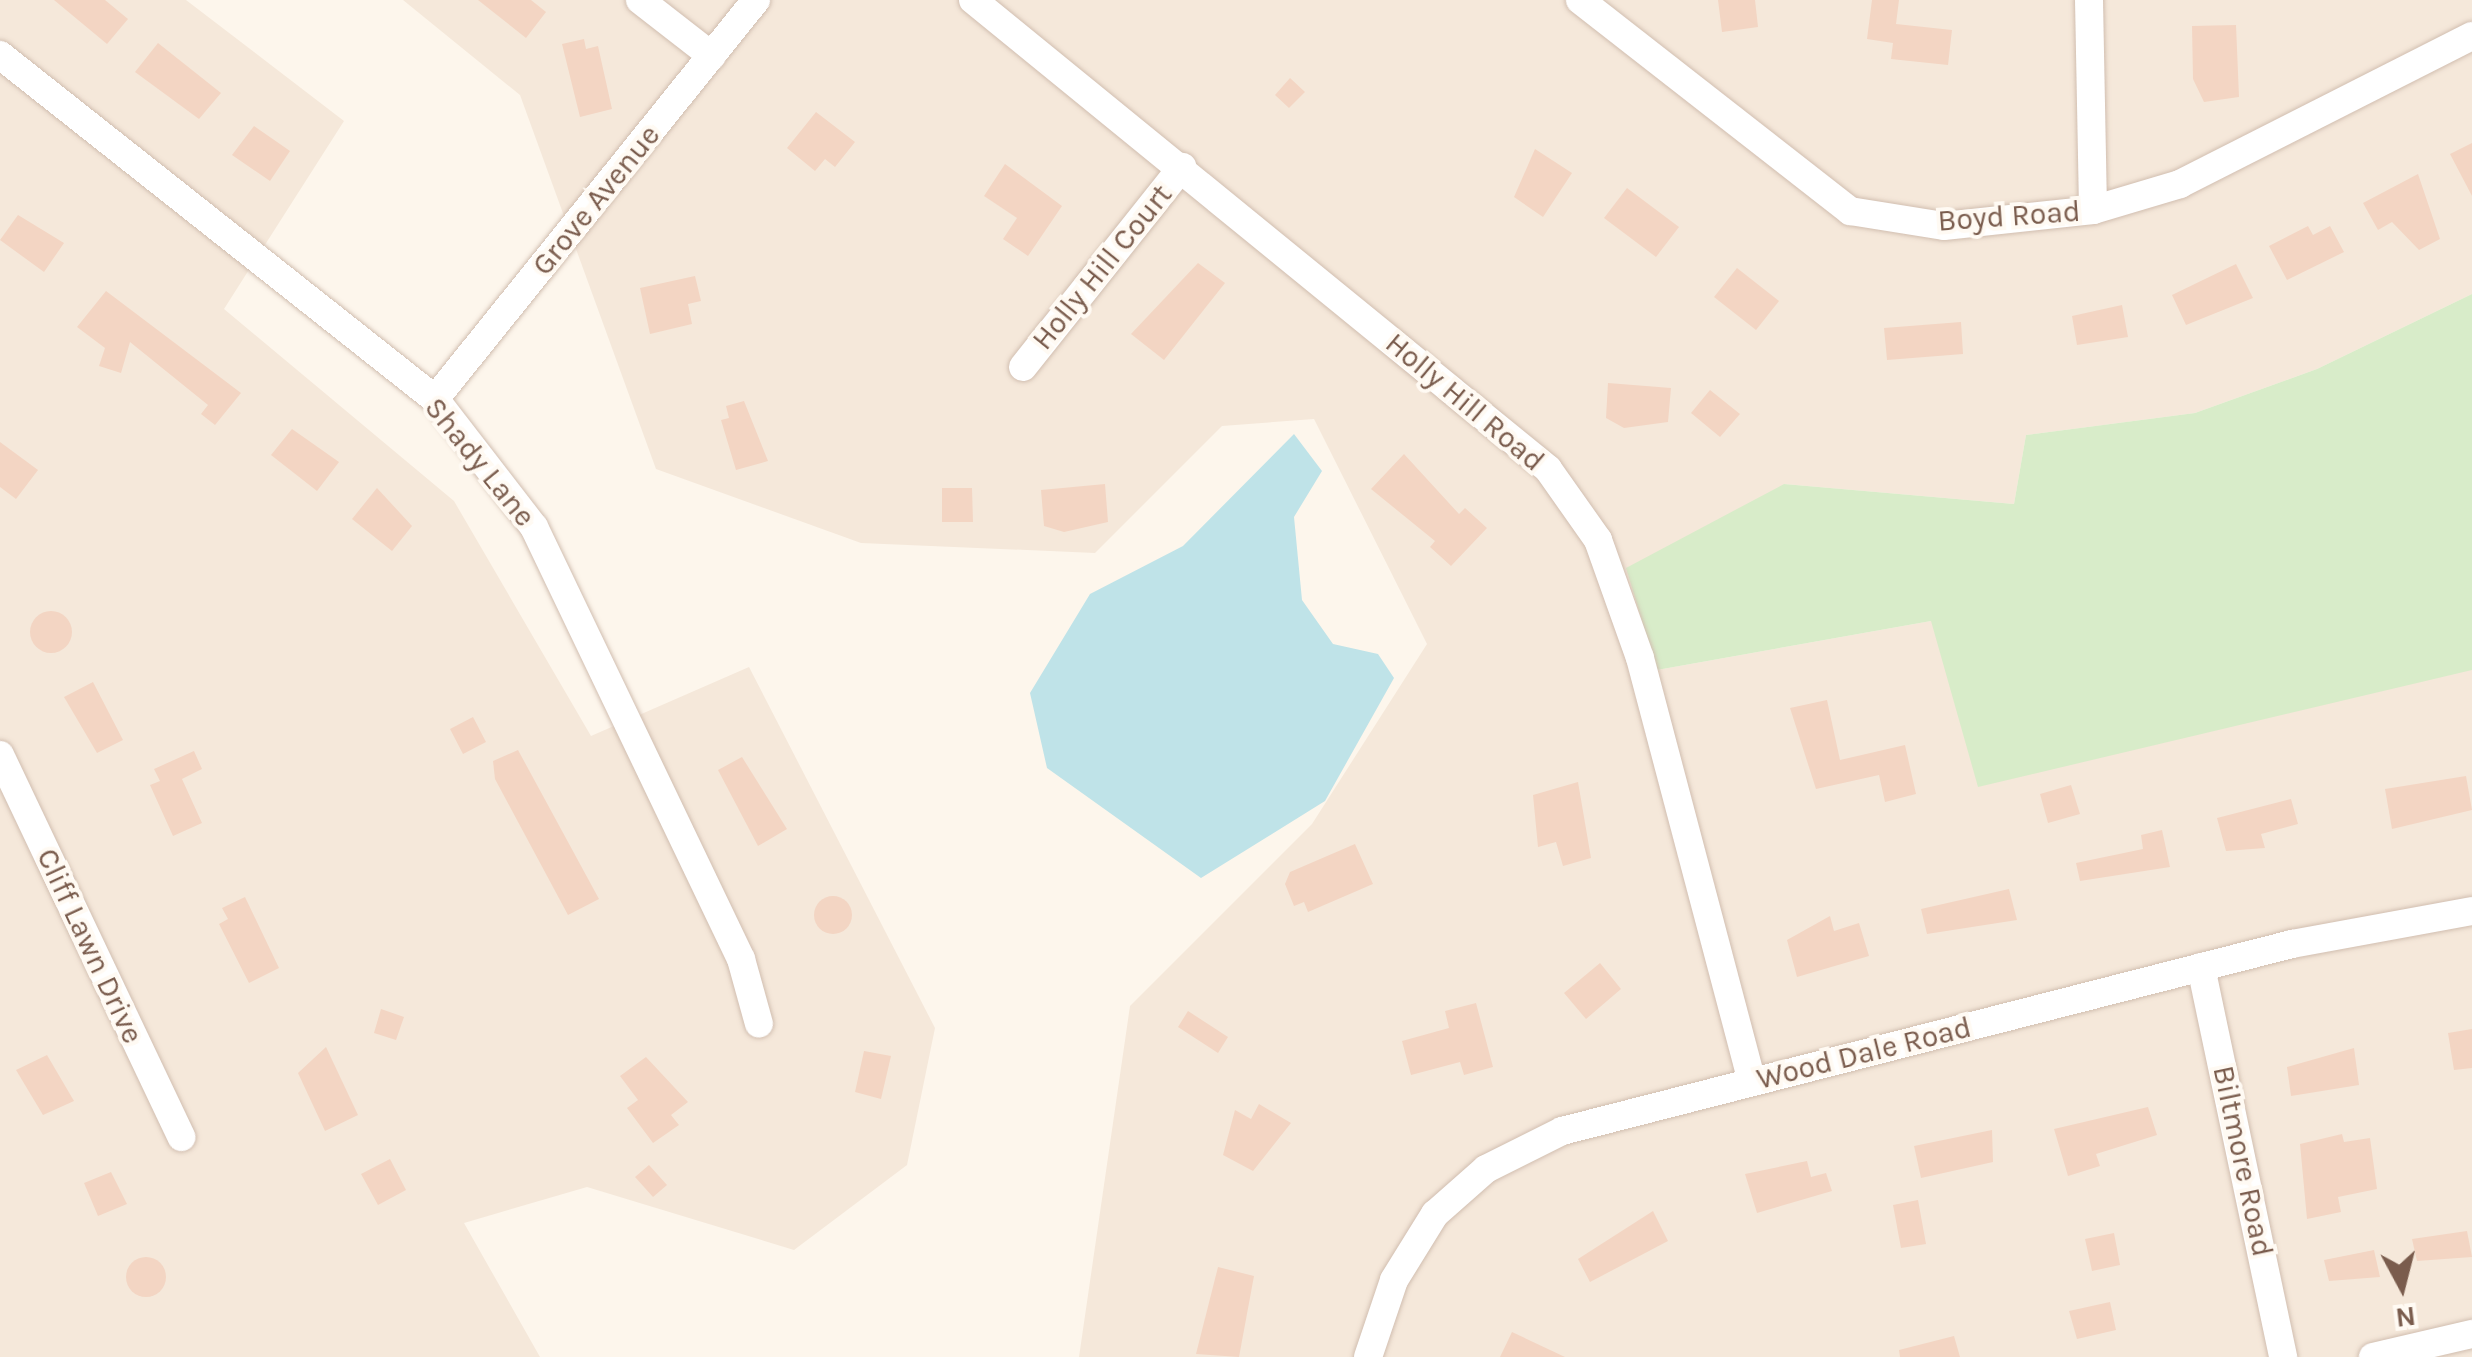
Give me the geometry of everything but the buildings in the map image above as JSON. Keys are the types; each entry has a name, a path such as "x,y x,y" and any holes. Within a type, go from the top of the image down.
{"street":[{"path":"640,0 712,56"},
{"name":"Grove Avenue","path":"434,399 756,0"},
{"name":"Holly Hill Road","path":"973,0 1548,470 1598,540 1640,658 1752,1081"},
{"name":"Boyd Road","path":"1580,0 1850,211 1944,226 2093,210 2180,184 2472,36"},
{"path":"2089,0 2093,210"},
{"name":"Shady Lane","path":"0,55 434,399 534,527 742,958 759,1024"},
{"name":"Holly Hill Court","path":"1023,367 1182,167"},
{"name":"Cliff Lawn Drive","path":"0,754 181,1137"},
{"name":"Wood Dale Road","path":"1368,1357 1415,1242 1486,1169 1562,1131 2201,967 2472,911"},
{"name":"Biltmore Road","path":"2201,967 2283,1357"},
{"path":"2373,1357 2472,1334"}],"shaded area":[{"path":"0,0 186,0 344,121 224,309 454,501 591,736 749,667 935,1028 907,1165 794,1250 587,1187 464,1223 540,1357 0,1357"},
{"path":"403,0 2472,0 2472,294 2317,369 2195,413 2026,435 2014,504 1784,484 1657,670 1931,621 2472,670 2472,1357 1079,1357 1130,1006 1312,824 1427,644 1314,419 1222,426 1095,553 861,543 656,469 520,95"}],"green space":[{"path":"2472,294 2472,670 1978,787 1931,621 1657,670 1626,568 1784,484 2014,504 2026,435 2195,413 2317,369"}],"water":[{"path":"1294,434 1322,471 1294,517 1302,600 1333,644 1378,654 1394,678 1325,801 1201,878 1047,768 1030,693 1090,594 1183,546"}]}
